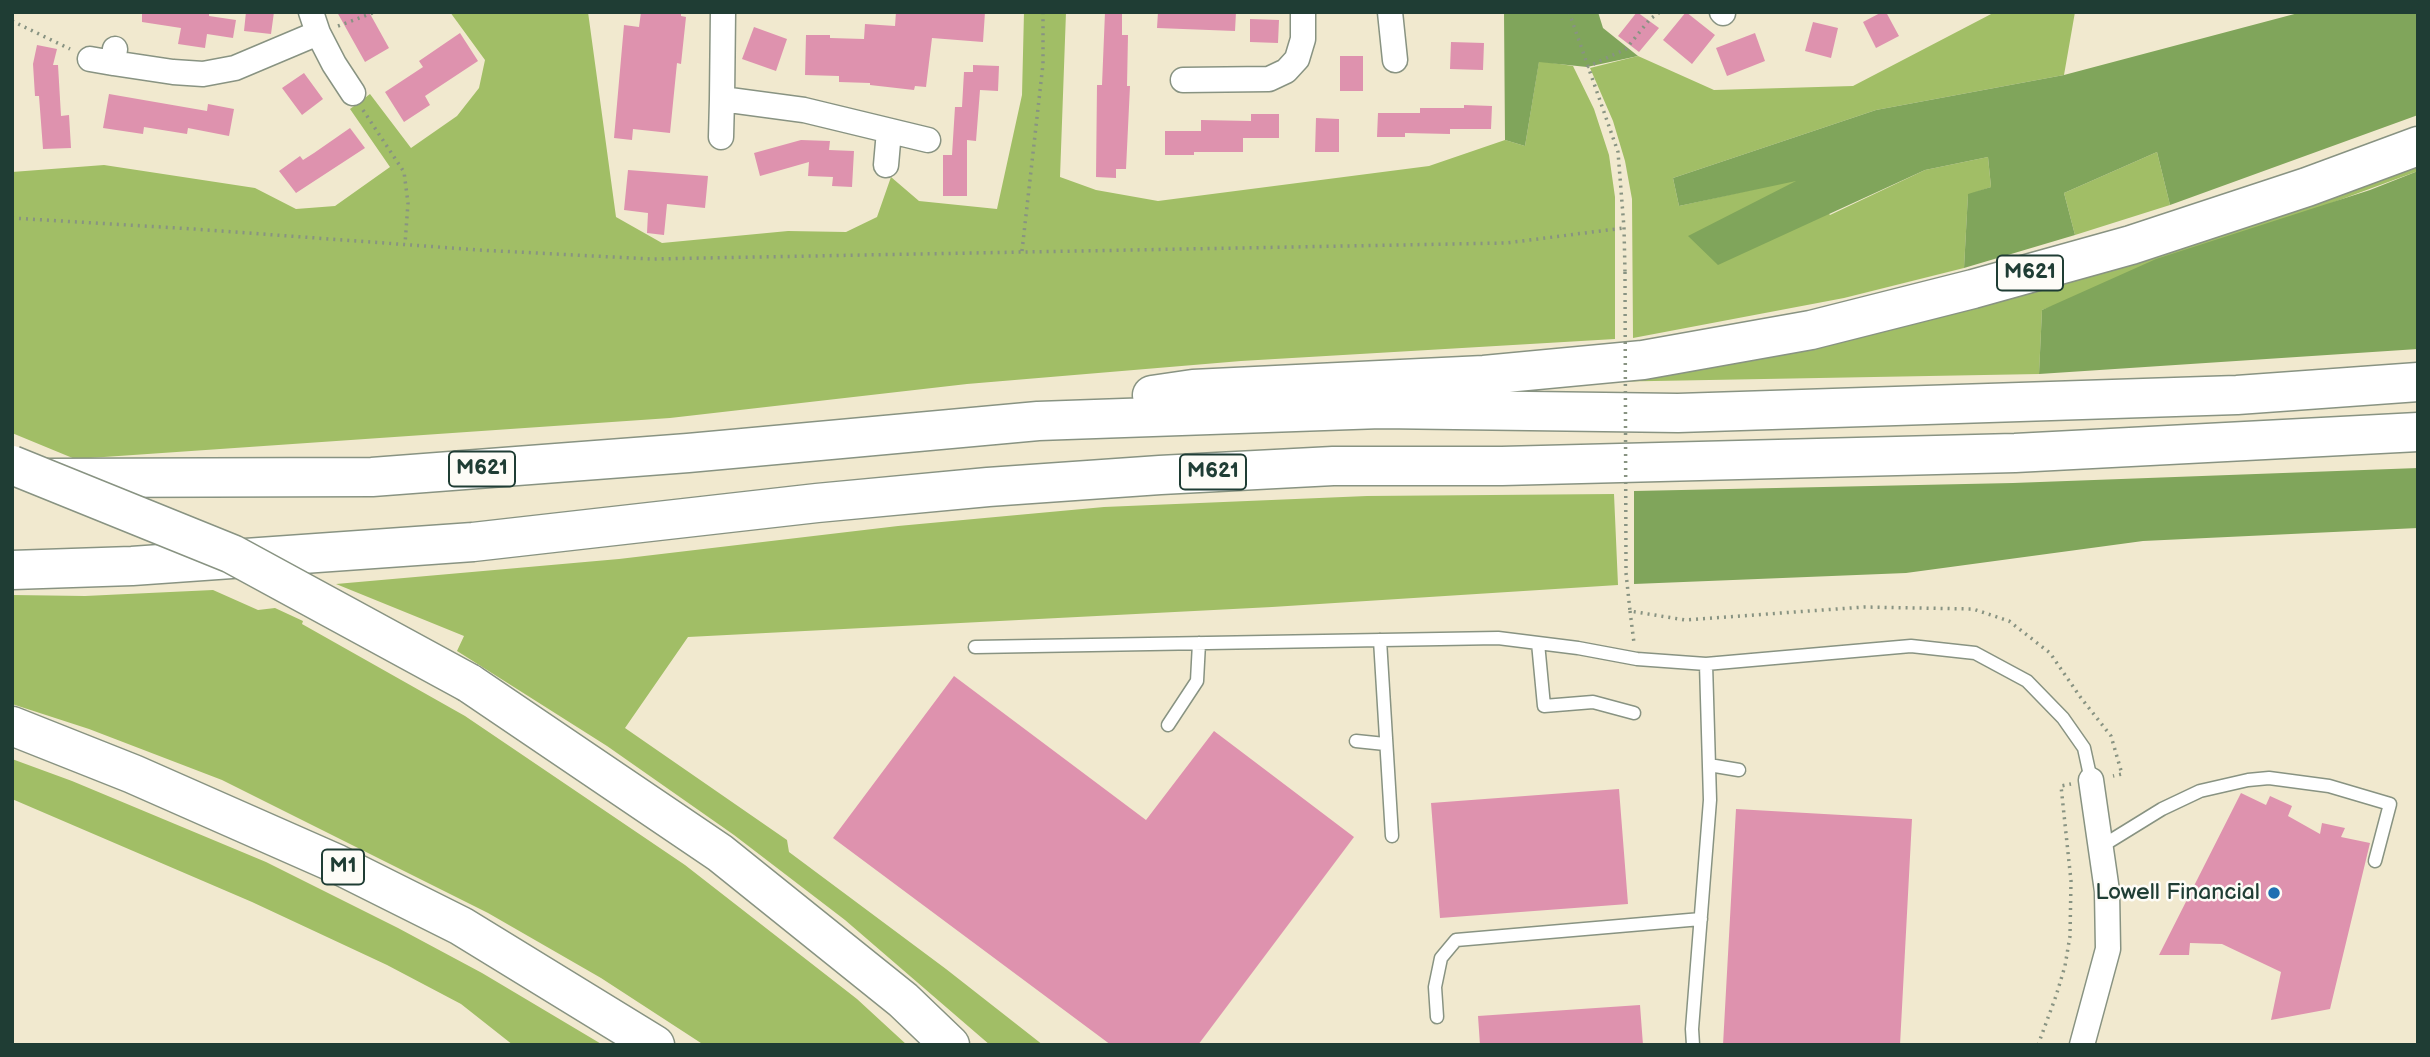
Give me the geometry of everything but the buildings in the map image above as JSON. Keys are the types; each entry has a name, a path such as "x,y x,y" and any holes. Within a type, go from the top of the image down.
{"highway":[{"name":"M621","path":"950,428 1193,389 1484,374 1643,360 1811,330 2131,246 2307,187 2418,146"},
{"name":"M621","path":"12,478 372,477 688,453 1038,421 1381,409 1678,413 2237,395 2418,382"},
{"name":"M621","path":"12,570 132,566 473,542 817,503 1160,475 1333,466 1502,466 2015,453 2418,432"},
{"path":"12,465 232,554 469,683 720,853 903,1000 950,1045"},
{"name":"M1","path":"12,726 133,774 374,883 461,926 655,1045"}],"street":[{"path":"720,137 723,12"},
{"path":"1182,80 1269,79 1286,71 1297,59 1303,39 1303,12"},
{"path":"1390,12 1395,60"},
{"path":"106,57 173,72 203,74 235,68 315,23 334,64 353,93"},
{"path":"722,99 804,110 928,140"},
{"path":"886,165 889,131"},
{"path":"2082,1045 2108,949 2107,891 2091,780"}],"lane":[{"path":"975,647 1497,638 1637,659 1706,664 1911,646 1975,653 2027,681 2063,718 2084,748 2091,780"},
{"path":"1380,640 1392,836"},
{"path":"1168,724 1197,681 1199,643"},
{"path":"1538,643 1544,706 1593,702 1634,713"},
{"path":"1693,1045 1710,800 1706,664"},
{"path":"1356,741 1385,744"},
{"path":"1709,765 1739,770"},
{"path":"2102,846 2162,809 2200,791 2269,778 2329,786 2390,804 2375,861"},
{"path":"1437,1017 1435,987 1441,958 1456,940 1701,919"}],"path":[{"path":"315,23 375,12"},
{"path":"1022,251 1043,64 1043,12"},
{"path":"1569,12 1618,152 1625,272 1626,573"},
{"path":"1587,67 1626,49 1650,19 1660,12"},
{"path":"12,21 106,57"},
{"path":"353,93 404,172 408,203 405,245"},
{"path":"12,218 652,259 1506,243 1624,228"},
{"path":"1630,611 1637,659"},
{"path":"2038,1045 2065,966 2071,927 2071,881 2061,786 2091,780"}],"green space":[{"path":"450,12 588,12 616,217 662,243 788,231 846,232 877,217 891,177 919,201 997,209 1022,95 1024,12 1066,12 1060,177 1096,190 1158,201 1429,166 1505,140 1525,146 1539,61 1573,66 1594,109 1609,155 1615,197 1615,339 1241,361 967,384 670,418 75,459 12,433 12,172 104,165 255,188 296,209 335,206 390,167 350,109 370,94 411,148 457,116 479,88 485,60"},
{"path":"1504,12 1598,12 1603,28 1638,56 1587,67 1539,62 1525,146 1505,140"},
{"path":"1995,12 2075,12 2064,75 1876,110 1673,178 1679,206 1800,179 1830,215 1925,170 1988,157 1991,187 1968,195 1964,268 1844,298 1633,338 1632,199 1625,161 1613,121 1590,68 1638,56 1714,90 1853,86"},
{"path":"2302,12 2418,12 2418,115 2170,205 2157,152 2064,193 2075,235 1964,268 1968,194 1991,187 1988,157 1925,170 1718,265 1688,236 1796,181 1679,206 1673,178 1876,110 2064,75"},
{"path":"2418,151 2418,171 2042,310 2039,374 1599,382"},
{"path":"2157,152 2170,205 2075,235 2064,193"},
{"path":"2418,171 2418,349 2039,374 2042,310 2156,259 2370,190"},
{"path":"2418,468 2418,528 2143,541 1906,573 1634,584 1634,491 2013,483"},
{"path":"1614,494 1618,585 1272,607 688,637 625,728 787,840 789,852 1043,1045 990,1045 845,920 734,835 607,746 457,651 464,636 336,584 619,559 898,526 1104,507 1367,496"},
{"path":"213,590 258,610 275,608 303,621 302,624 465,716 685,865 857,999 907,1045 704,1045 601,978 488,913 222,780 89,729 12,704 12,595 85,596"},
{"path":"12,759 72,781 266,862 482,973 603,1045 513,1045 461,1004 387,965 252,902 12,799"}],"place":[{"name":"Lowell Financial","path":"2274,893"}]}
